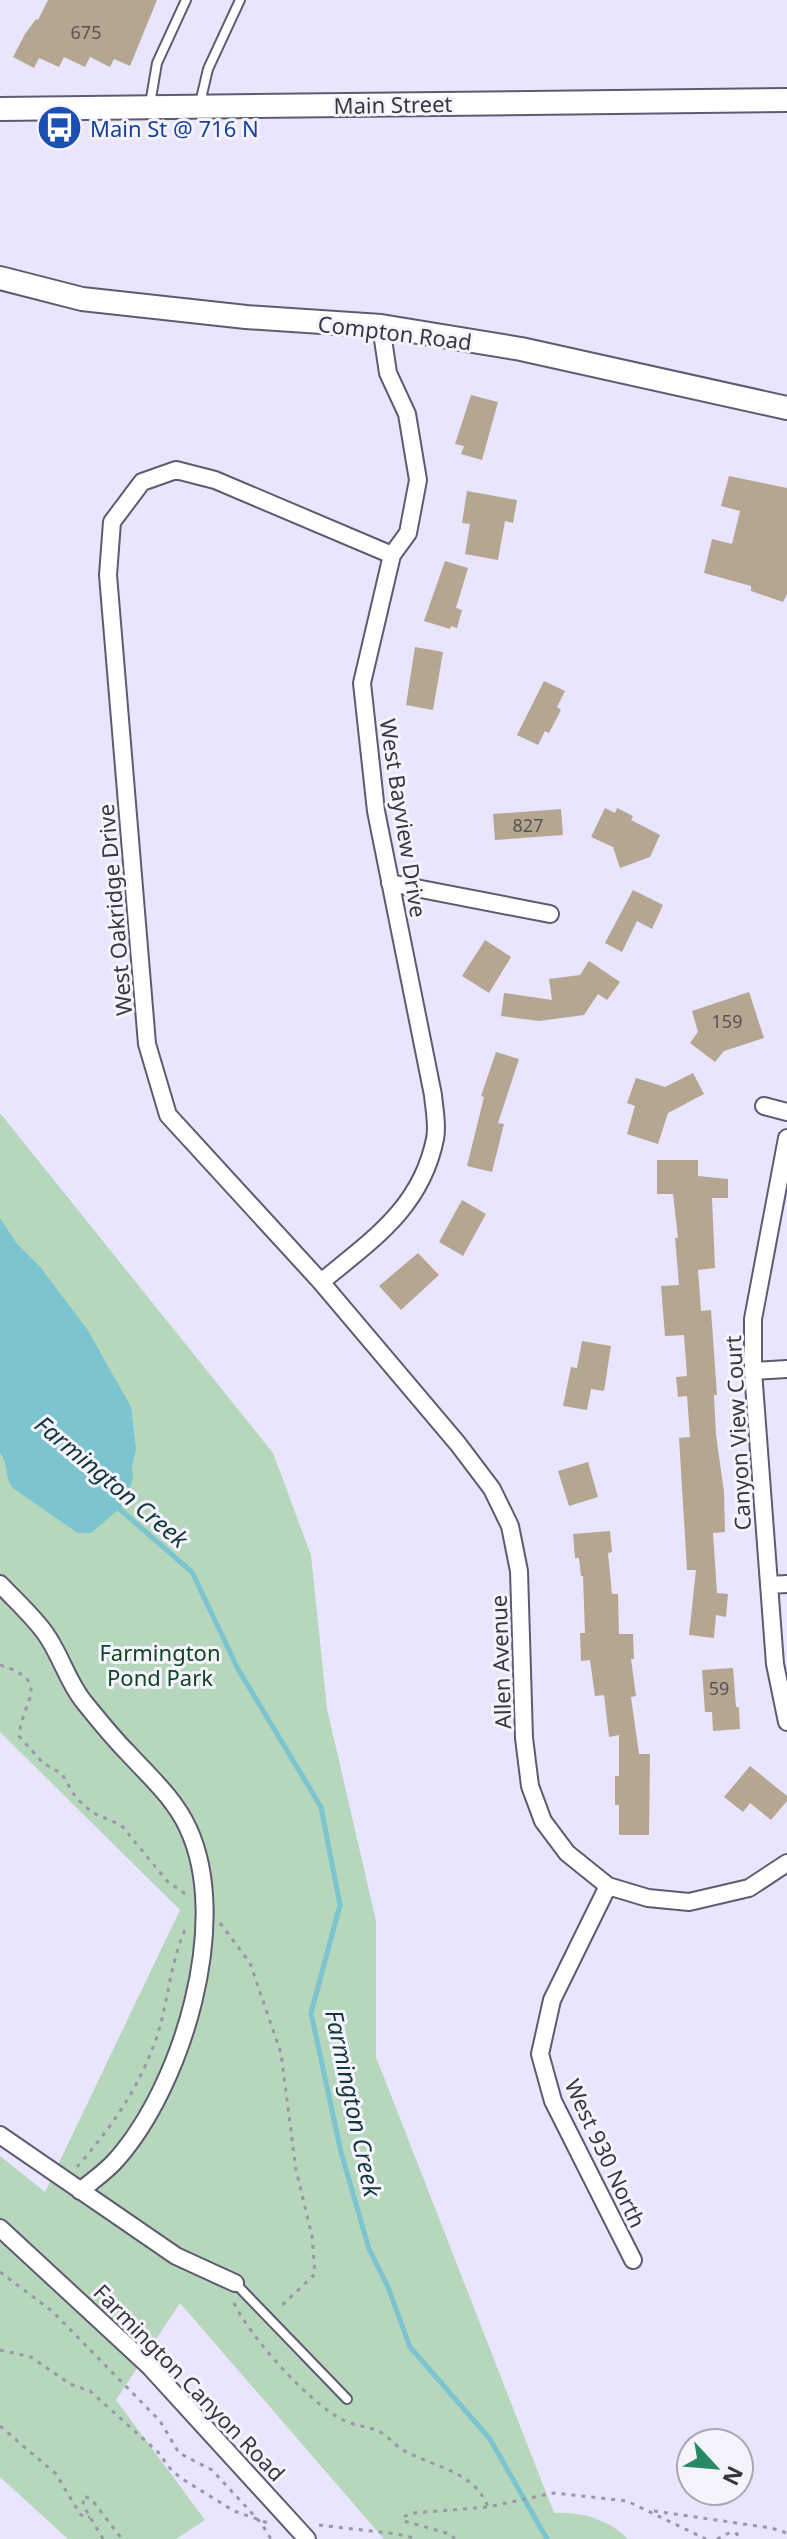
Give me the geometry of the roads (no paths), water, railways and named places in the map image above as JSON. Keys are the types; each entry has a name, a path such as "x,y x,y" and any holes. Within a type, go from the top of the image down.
{"street":[{"name":"Main Street","path":"0,109 787,100"},
{"name":"Compton Road","path":"0,278 82,299 246,317 381,326 521,349 787,408"},
{"name":"West Bayview Drive","path":"321,1282 408,1205 424,1175 436,1136 433,1095 376,811 362,683 392,555 408,533 418,480 407,414 388,373 381,326"},
{"name":"West Oakridge Drive","path":"321,1282 168,1115 147,1044 108,575 112,522 142,482 176,470 215,480 392,555"},
{"path":"390,883 550,914"},
{"path":"764,1106 787,1112"},
{"name":"Canyon View Court","path":"787,1138 753,1319 753,1371 775,1664 787,1722"},
{"name":"Allen Avenue","path":"321,1282 458,1444 492,1489 510,1526 519,1571 524,1738 530,1786 543,1821 567,1853 608,1886 648,1898 689,1902 749,1888 787,1863"},
{"path":"753,1371 787,1369"},
{"path":"0,1584 46,1635 82,1699 169,1797 189,1829 201,1868 206,1907 204,1943 192,2004 173,2067 143,2123 116,2160 80,2191"},
{"path":"769,1585 787,1584"},
{"name":"West 930 North","path":"608,1886 552,2000 540,2054 553,2101 633,2260"},
{"path":"0,2135 176,2256 235,2283"},
{"name":"Farmington Canyon Road","path":"0,2228 150,2367 307,2539"}],"lane":[{"path":"150,106 157,63 186,0"},
{"path":"199,107 208,69 240,0"},
{"path":"235,2283 347,2399"}],"water":[{"path":"0,1218 17,1244 41,1268 87,1329 131,1407 136,1449 126,1503 91,1533 78,1533 14,1489 0,1453"}],"waterway":[{"name":"Farmington Creek","path":"116,1506 192,1572 238,1669 321,1807 340,1905 311,2013 341,2152 369,2249 388,2287 410,2347 490,2439 547,2539"}],"place":[{"name":"Main St @ 716 N","path":"59,128"}],"park label":[{"name":"Farmington Pond Park","path":"160,1664"}]}
